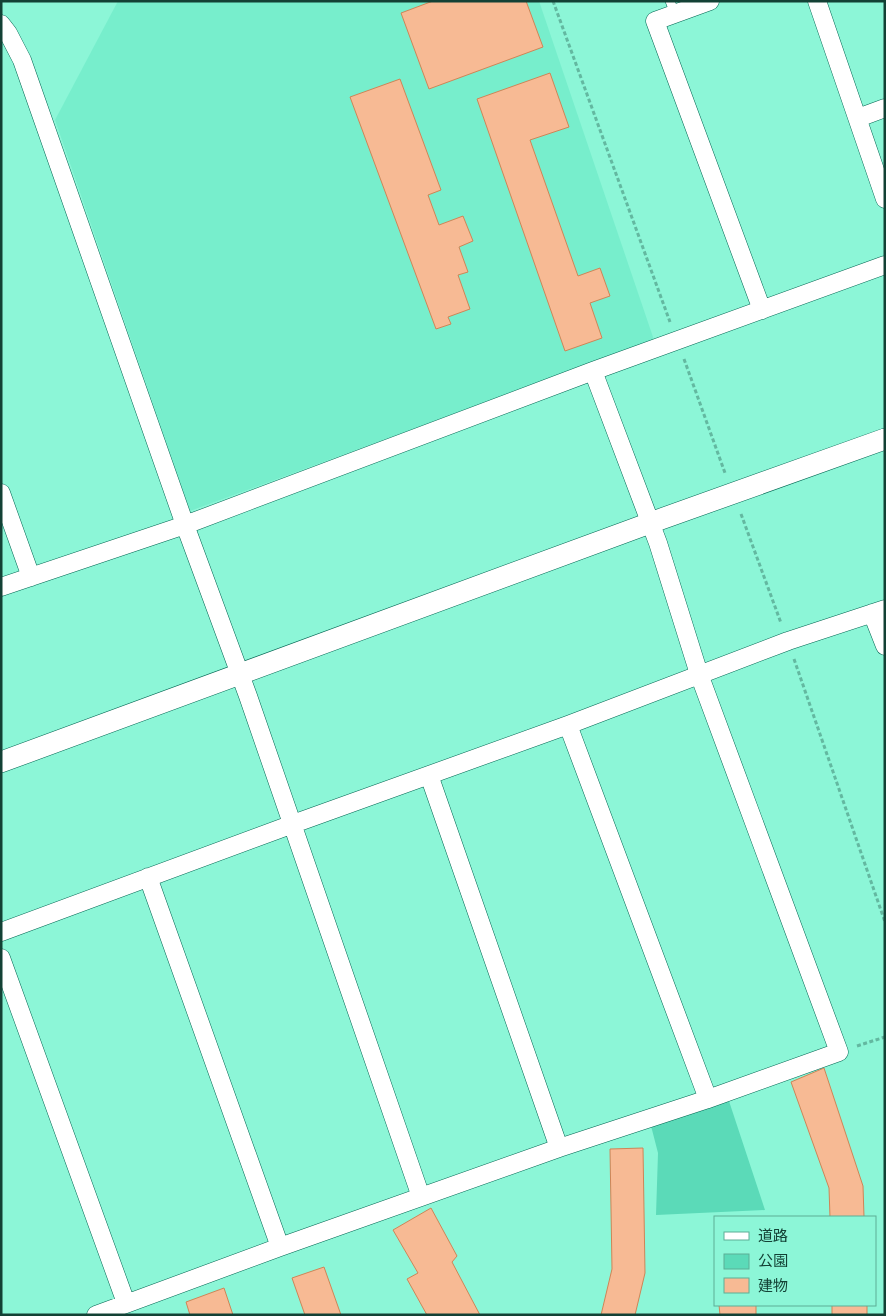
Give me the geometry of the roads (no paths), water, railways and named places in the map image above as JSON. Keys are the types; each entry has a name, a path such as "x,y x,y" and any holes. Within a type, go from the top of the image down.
{"street":[{"path":"710,1 673,8 654,21 762,310"},
{"path":"817,1 885,199"},
{"path":"4,32 22,60 185,525 293,824 421,1197"},
{"path":"858,118 885,108"},
{"path":"1,587 185,525 593,371 885,265"},
{"path":"96,1315 280,1247 559,1148 708,1099 839,1052 699,674 658,543 593,371"},
{"path":"1,762 650,523 730,485 885,438"},
{"path":"1,493 31,576"},
{"path":"1,932 568,724 788,641 879,611 885,646"},
{"path":"568,724 708,1099"},
{"path":"429,775 559,1148"},
{"path":"148,877 280,1247"},
{"path":"1,958 126,1303"}]}
